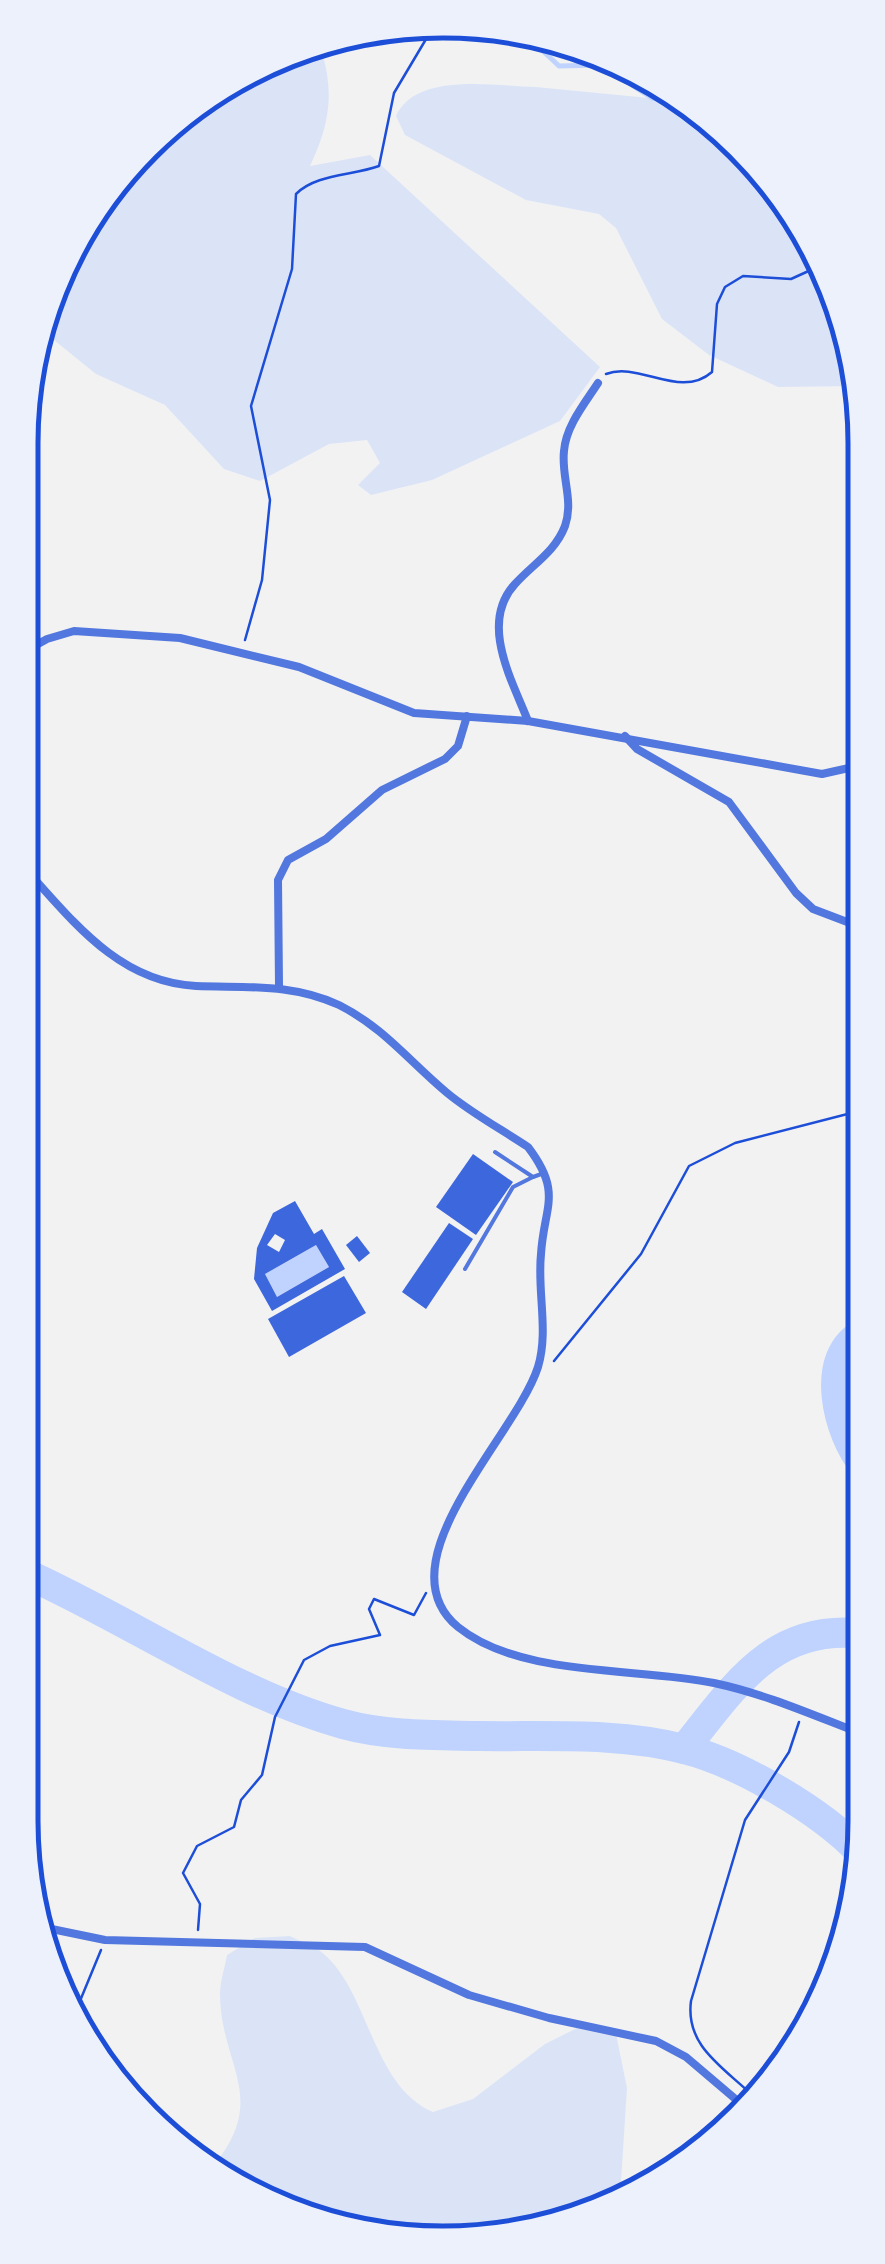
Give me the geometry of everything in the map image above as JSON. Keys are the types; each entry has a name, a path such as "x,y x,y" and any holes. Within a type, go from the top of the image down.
{"street":[{"path":"528,720 500,647 500,615 514,585 545,557 564,528 570,494 563,455 566,441 598,382"},
{"path":"38,643 74,631 180,638 242,651 329,678 387,705 414,712 528,720 624,736 716,758 822,774 848,768"},
{"path":"279,986 278,880 288,860 326,839 382,790 445,759 458,746 466,716"},
{"path":"624,736 637,748 729,802 814,910 848,922"},
{"path":"38,882 93,942 136,972 192,986 279,986 341,1006 392,1038 448,1094 528,1147 544,1173 550,1215 541,1250 543,1323 539,1364 522,1406 438,1543 433,1558 434,1589 454,1624 508,1652 572,1666 712,1683 848,1728"},
{"path":"52,1929 105,1940 364,1947 469,1994 549,2018 656,2041 686,2057 737,2100"}],"lane":[{"path":"495,1152 534,1178"},
{"path":"464,1269 513,1187 544,1173"}],"path":[{"path":"242,651 262,580 270,500 251,406 259,366 292,269 296,194 310,181 351,176 379,166 394,93 427,38"},
{"path":"598,382 608,371 683,384 701,382 712,372 716,304 726,287 743,276 791,279 809,271"},
{"path":"539,1364 560,1357 582,1322 641,1254 690,1166 735,1144 848,1115"},
{"path":"195,1941 202,1914 184,1873 197,1846 234,1826 241,1800 262,1775 278,1710 304,1660 315,1652 380,1635 370,1601 379,1598 414,1615 424,1595 434,1589"},
{"path":"745,2091 697,2043 689,2018 745,1820 789,1752 802,1711"},
{"path":"80,2002 105,1940"}],"shaded area":[{"path":"323,56 328,108 310,166 370,155 600,367 560,421 432,480 371,495 358,485 380,463 367,440 329,444 260,481 224,469 165,405 96,374 51,338 79,263 106,217 138,175 196,121 263,79"},
{"path":"478,84 656,99 710,138 764,196 806,263 834,338 843,386 778,387 709,355 662,319 616,228 599,214 526,200 405,135 396,116 406,102 438,87"},
{"path":"290,1936 319,1950 349,1988 396,2081 412,2099 433,2112 473,2099 545,2044 587,2023 616,2034 627,2088 621,2186 573,2205 522,2219 469,2226 416,2226 363,2219 312,2205 263,2185 218,2159 238,2122 240,2102 222,2019 220,1988 227,1955 255,1938"}],"water":[{"path":"316,1245 329,1267 277,1297 265,1274"}],"building":[{"path":"473,1154 513,1182 476,1235 436,1207"},
{"path":"295,1201 314,1234 322,1229 345,1269 272,1311 254,1279 257,1248 273,1213","holes":["275,1234 285,1240 279,1252 267,1245","316,1245 329,1267 277,1297 265,1274"]},
{"path":"449,1223 473,1239 426,1309 402,1292"},
{"path":"357,1236 370,1253 359,1262 346,1245"},
{"path":"344,1276 366,1313 289,1357 268,1319"}],"waterway":[{"path":"542,50 559,66 590,65"},
{"path":"623,79 656,99"},
{"path":"848,1346 836,1377 840,1416 848,1439"},
{"path":"38,1580 221,1675 302,1711 343,1724 394,1733 608,1738 684,1749 730,1765 778,1790 847,1839"},
{"path":"684,1749 739,1682 780,1649 805,1638 848,1633"}]}
